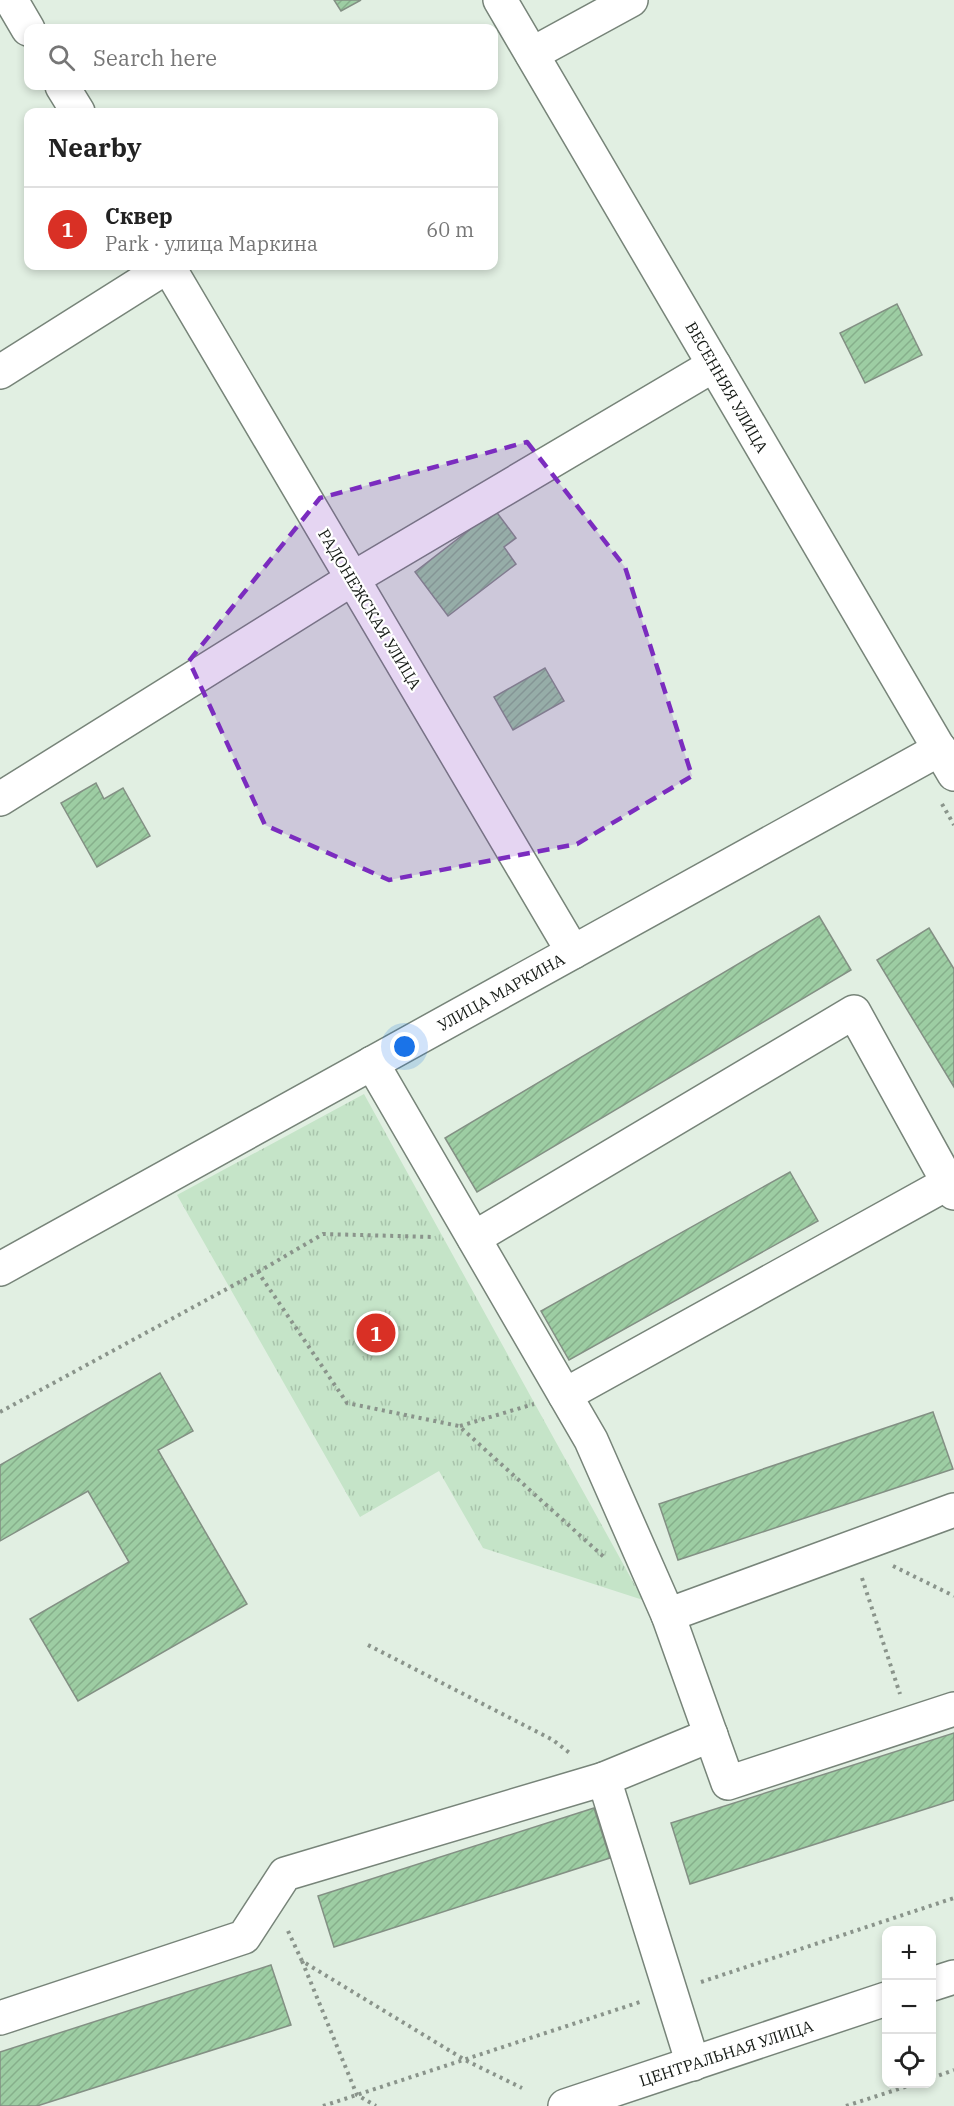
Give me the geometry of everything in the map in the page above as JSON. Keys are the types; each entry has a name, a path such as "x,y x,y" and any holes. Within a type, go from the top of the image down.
{"street":[{"path":"11,0 25,24"},
{"name":"ВЕСЕННЯЯ УЛИЦА","path":"501,0 947,762"},
{"path":"532,54 630,0"},
{"path":"64,90 76,108"},
{"path":"0,372 162,270"},
{"name":"РАДОНЕЖСКАЯ УЛИЦА","path":"170,270 573,952"},
{"path":"0,799 352,579 714,364"},
{"name":"УЛИЦА МАРКИНА","path":"0,1269 573,952 947,762"},
{"path":"474,1238 854,1012 951,1188 565,1395"},
{"path":"372,1063 591,1440 668,1615 728,1783 954,1709"},
{"path":"668,1615 954,1510"},
{"path":"0,2018 244,1936 285,1874 604,1779 711,1736"},
{"path":"604,1779 693,2064"},
{"path":"936,1983 954,1977"},
{"name":"ЦЕНТРАЛЬНАЯ УЛИЦА","path":"568,2106 882,2000"}],"path":[{"path":"0,1412 324,1234 474,1238"},
{"path":"258,1272 347,1403 459,1426 565,1395"},
{"path":"459,1426 607,1560"},
{"path":"851,1546 954,1596"},
{"path":"851,1546 910,1723"},
{"path":"368,1645 553,1740 604,1779"},
{"path":"271,1895 302,1961 357,2095 376,2106"},
{"path":"302,1961 465,2060 522,2088"},
{"path":"936,2077 954,2070"},
{"path":"846,2106 902,2088"}],"highlighted area":[{"path":"527,442 625,567 692,776 577,844 389,880 265,825 189,661 320,498"}],"green space":[{"path":"364,1094 643,1600 483,1548 439,1471 360,1517 177,1195"}],"building":[{"path":"334,0 361,0 341,11"},
{"path":"897,304 922,355 865,383 840,333"},
{"path":"495,510 516,538 504,547 516,564 448,616 415,572"},
{"path":"545,668 564,701 513,730 494,697"},
{"path":"96,783 104,799 123,788 150,836 97,867 61,803"},
{"path":"819,916 851,970 477,1192 445,1138"},
{"path":"929,928 954,969 954,1087 877,960"},
{"path":"790,1172 818,1221 569,1360 541,1311"},
{"path":"160,1373 193,1431 158,1450 247,1604 78,1701 30,1619 129,1562 88,1491 0,1541 0,1465"},
{"path":"933,1412 953,1469 678,1560 659,1504"},
{"path":"954,1733 954,1800 690,1884 671,1823"},
{"path":"594,1808 610,1858 334,1947 318,1896"},
{"path":"271,1965 291,2025 37,2106 0,2106 0,2052"}],"place":[{"name":"Сквер","path":"376,1333"}]}
